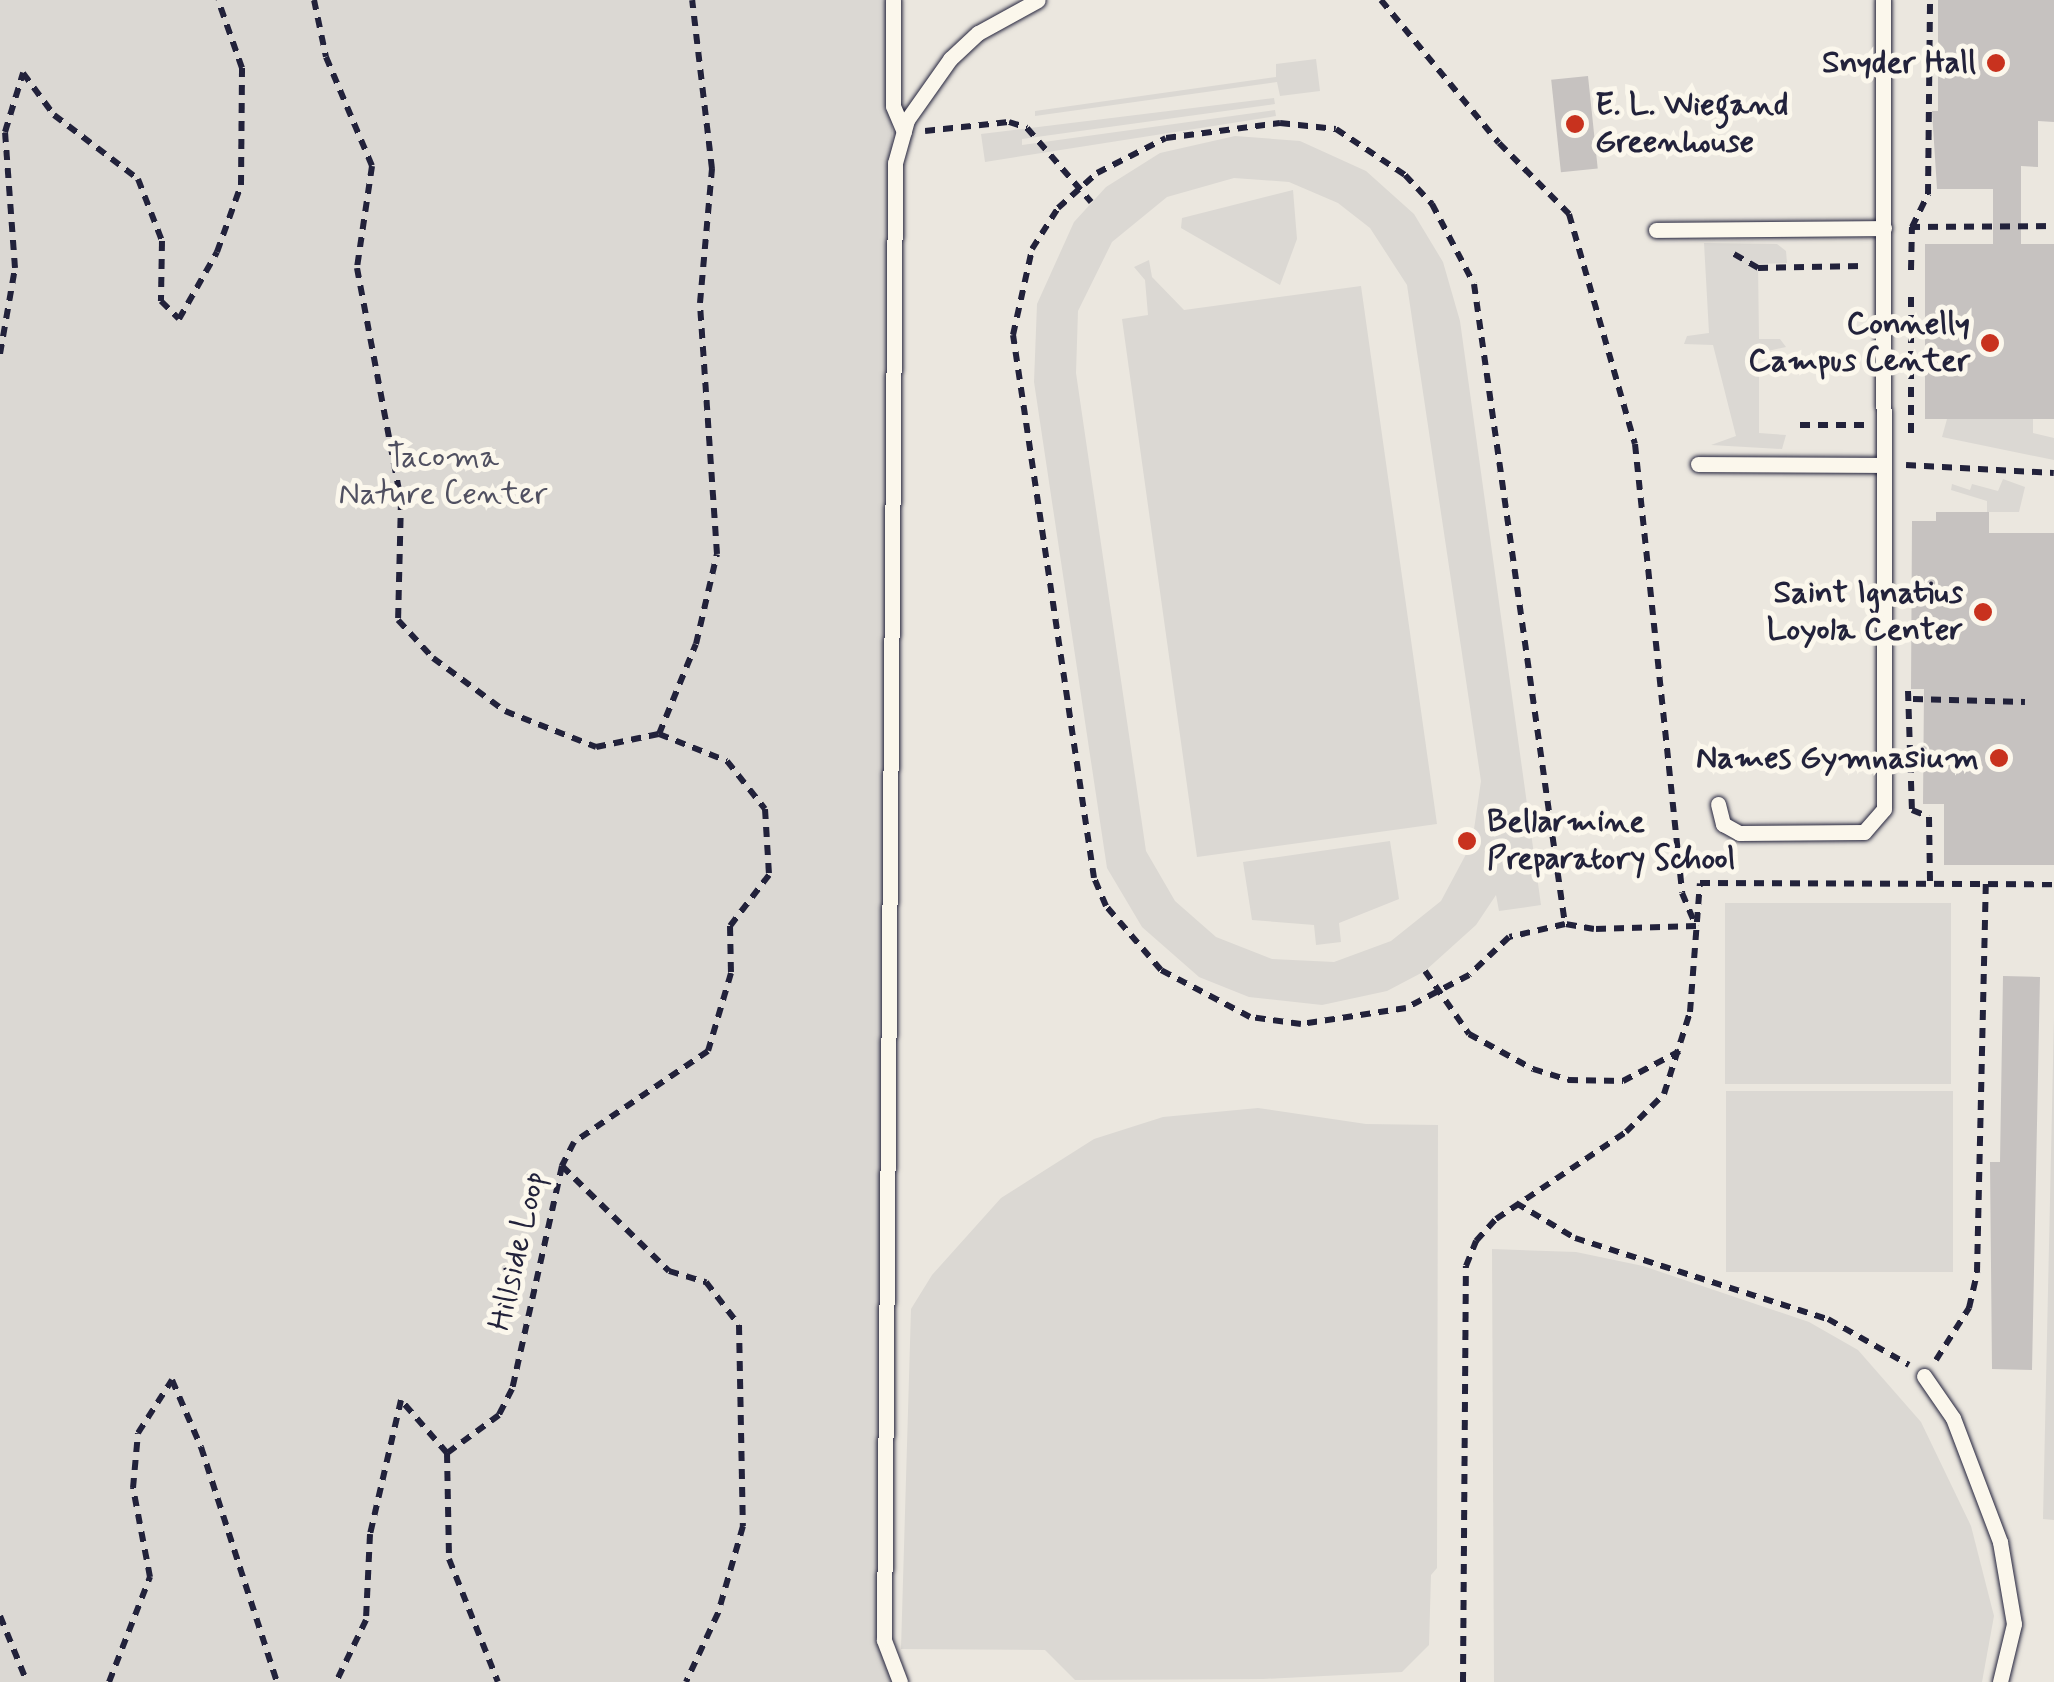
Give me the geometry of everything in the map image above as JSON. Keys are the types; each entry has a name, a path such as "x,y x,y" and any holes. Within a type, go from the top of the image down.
{"lane":[{"path":"893,0 893,106 904,132"},
{"path":"900,1682 884,1640 895,163 904,132 927,86 950,58 978,33 1038,0"},
{"path":"1718,804 1723,824 1739,833 1864,832 1882,817 1883,0"},
{"path":"1656,230 1884,228"},
{"path":"1698,464 1884,465"},
{"path":"1924,1376 1953,1418 2000,1542 2014,1624 2000,1682"}],"path":[{"path":"0,354 15,268 5,132 23,73 54,115 138,179 162,242 161,302 180,318 216,252 240,185 242,68 218,0"},
{"path":"314,0 326,58 372,166 357,268 401,500 398,620 432,658 505,711 596,746 659,734 696,644 716,554 700,303 712,169 692,0"},
{"path":"1381,0 1499,144 1569,214 1635,444 1682,893 1696,926"},
{"path":"1909,479 1912,226 1928,194 1930,0"},
{"path":"904,132 1009,122 1027,128 1091,202"},
{"path":"1566,924 1483,312 1432,204 1378,153 1336,129 1298,124 1166,138 1137,147 1078,188 1032,249 1020,294 1014,362 1086,847 1106,906 1161,970 1250,1017 1302,1024 1354,1020 1438,993 1470,975 1509,937 1566,924 1594,929 1696,926"},
{"path":"1884,228 2054,226"},
{"path":"1758,268 1884,266"},
{"path":"1800,426 1884,426"},
{"path":"1884,465 2054,473"},
{"path":"1905,686 1913,698 1912,810 1928,817 1930,882"},
{"path":"1913,698 2025,702"},
{"name":"Hillside Loop","path":"447,1453 499,1414 512,1389 562,1166 574,1142 708,1050 731,974 730,926 769,875 764,809 727,761 659,734"},
{"path":"1463,1682 1461,1302 1476,1240 1516,1202 1647,1115 1681,1050 1700,882 2054,884"},
{"path":"1516,1202 1575,1238 1828,1319 1924,1376 1969,1308 1976,1272 1986,883"},
{"path":"1425,971 1469,1034 1568,1080 1623,1081 1681,1050"},
{"path":"562,1166 669,1272 706,1282 740,1326 743,1526 718,1613 686,1682"},
{"path":"109,1682 150,1576 133,1488 138,1433 172,1380 201,1446 277,1682"},
{"path":"336,1682 366,1620 370,1534 401,1400 447,1453 449,1559 498,1682"},
{"path":"0,1616 26,1682"}],"shaded area":[{"name":"Bellarmine Preparatory School","path":"892,0 2054,0 2054,1682 892,1682"}],"green space":[{"name":"Tacoma Nature Center","path":"0,0 892,0 892,1682 0,1682"},
{"path":"1316,59 1320,91 1280,96 1277,82 1035,116 1035,111 1276,77 1276,64"},
{"path":"1274,98 1275,104 1022,139 1022,145 1275,110 1276,116 985,162 981,134"},
{"path":"1235,136 1300,141 1366,171 1414,214 1443,262 1460,321 1541,905 1499,911 1496,895 1476,925 1425,971 1387,991 1322,1005 1249,997 1199,977 1142,927 1107,868 1034,382 1037,304 1074,222 1106,187 1160,153","holes":["1234,178 1289,182 1338,203 1370,228 1407,285 1481,781 1472,843 1441,901 1391,941 1334,962 1272,959 1216,937 1175,901 1146,851 1076,373 1078,311 1112,242 1167,197"]},
{"path":"1293,190 1297,239 1280,285 1181,228 1182,218"},
{"path":"1704,243 1777,244 1786,251 1787,263 1758,264 1759,339 1780,339 1786,347 1759,353 1759,433 1786,435 1782,449 1711,445 1736,436 1713,345 1684,344 1687,336 1709,333"},
{"path":"1149,260 1152,277 1184,310 1361,286 1437,824 1197,857 1122,319 1148,315 1145,280 1134,267"},
{"path":"1947,419 2033,419 2033,433 2054,438 2054,460 1942,437"},
{"path":"2003,479 2025,487 2019,512 1987,512 1987,501 1951,490 1952,484 1970,490 1972,484 1998,491"},
{"path":"1390,841 1399,899 1339,923 1341,942 1316,945 1314,925 1252,920 1243,862"},
{"path":"1725,903 1951,903 1951,1084 1725,1084"},
{"path":"2054,1017 2054,1520 2043,1519"},
{"path":"1726,1091 1953,1091 1953,1272 1726,1272"},
{"path":"1258,1108 1366,1124 1438,1125 1437,1568 1431,1575 1429,1645 1402,1672 1263,1679 1075,1680 1045,1650 901,1649 911,1309 932,1275 1001,1198 1094,1139 1163,1117"},
{"path":"1492,1249 1576,1252 1643,1266 1809,1322 1858,1350 1921,1422 1971,1526 1994,1616 1982,1682 1494,1682"}],"building":[{"path":"1938,0 2054,0 2054,122 2038,121 2038,167 2021,166 2021,244 2054,244 2054,419 1925,419 1925,244 1993,244 1993,189 1937,189 1932,111 1938,111"},
{"name":"E. L. Wiegand Greenhouse","path":"1588,76 1598,168 1561,172 1551,80"},
{"path":"1936,512 1989,512 1989,533 2054,533 2054,865 1944,865 1944,804 1923,804 1924,689 1911,689 1912,521 1936,521"},
{"path":"2003,976 2040,977 2032,1370 1992,1369 1990,1162 2000,1162"}],"place":[{"name":"Snyder Hall","path":"1996,63"},
{"name":"E. L. Wiegand Greenhouse","path":"1575,124"},
{"name":"Connelly Campus Center","path":"1990,343"},
{"name":"Saint Ignatius Loyola Center","path":"1983,612"},
{"name":"Names Gymnasium","path":"1999,758"},
{"name":"Bellarmine Preparatory School","path":"1467,841"}]}
